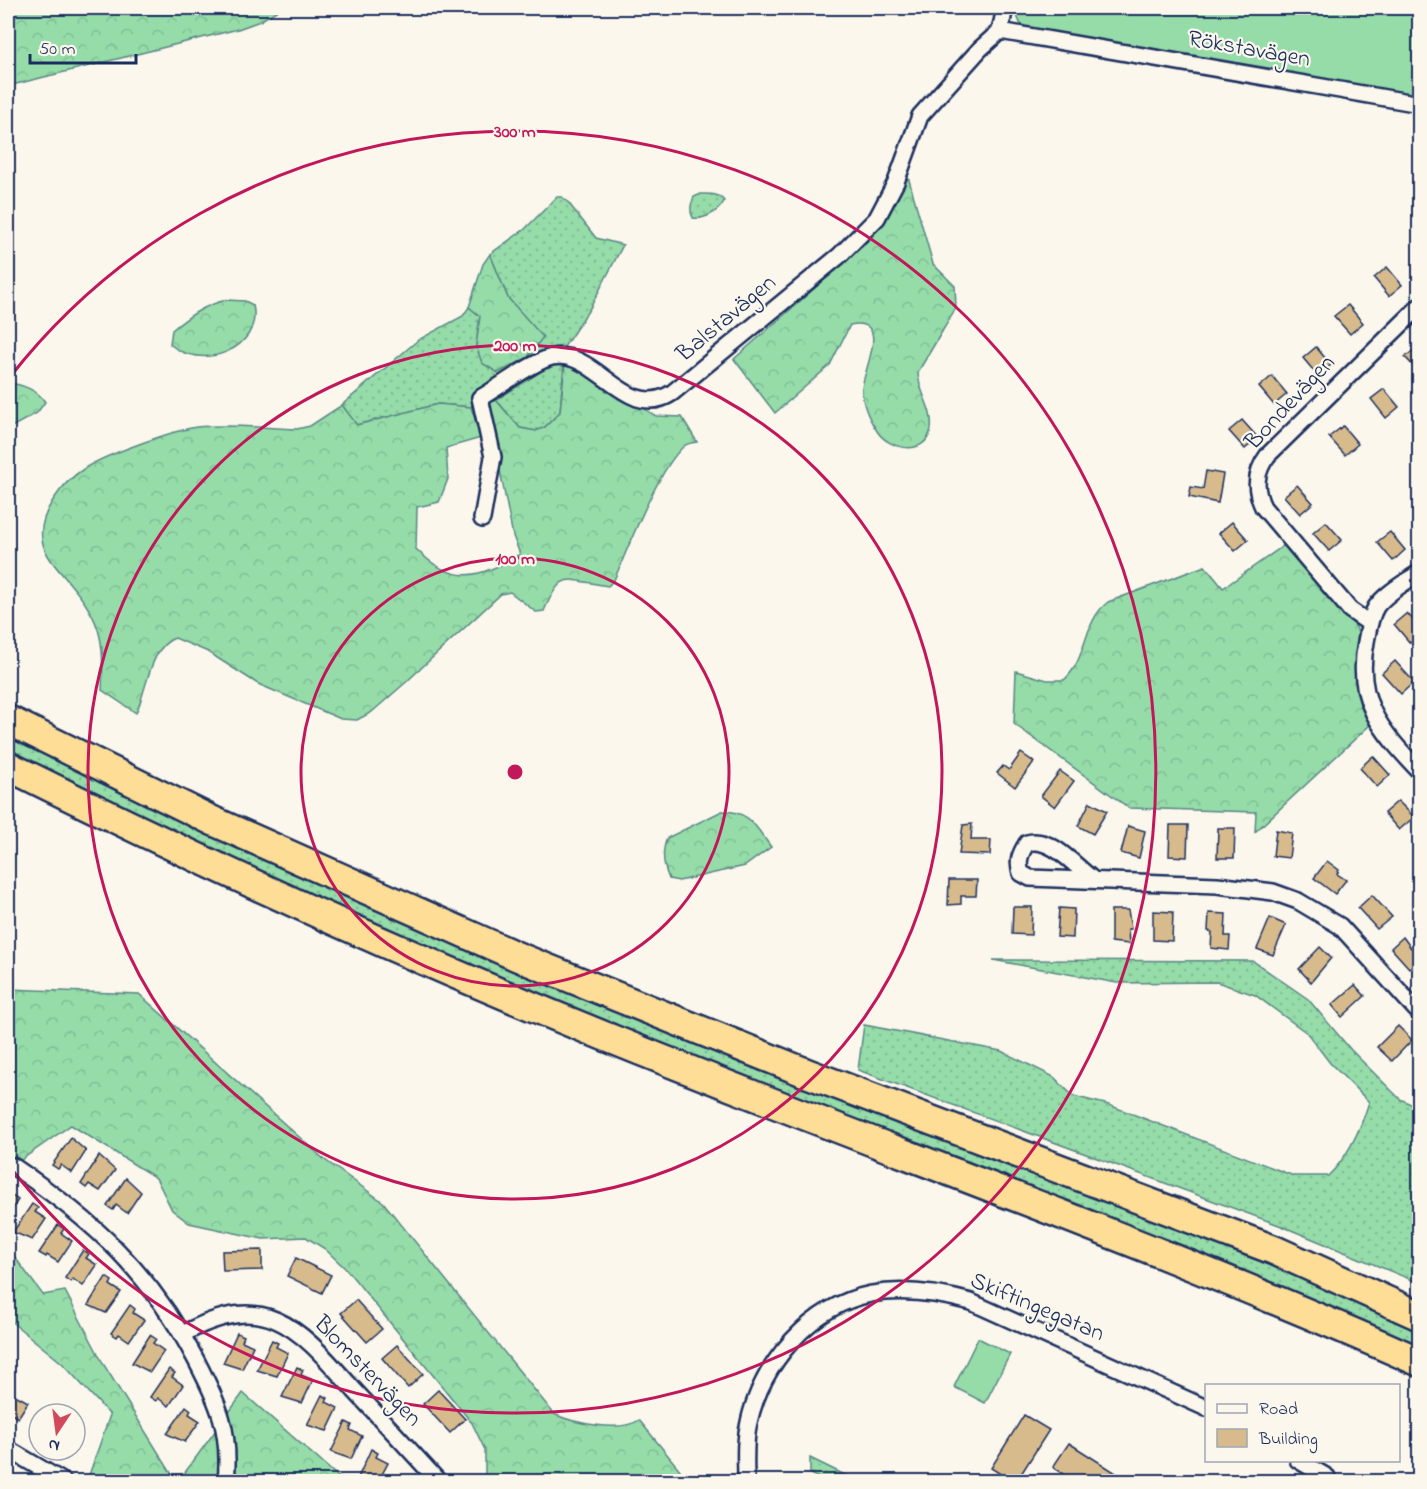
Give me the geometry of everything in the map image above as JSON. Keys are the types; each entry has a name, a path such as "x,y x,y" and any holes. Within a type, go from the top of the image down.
{"highway":[{"path":"8,720 233,831 516,956 809,1074 1274,1250 1419,1316"},
{"path":"8,766 299,906 511,999 805,1116 1155,1251 1312,1314 1419,1362"}],"street":[{"path":"1000,31 1005,8"},
{"name":"Rökstavägen","path":"1000,31 1419,104"},
{"name":"Balstavägen","path":"482,519 493,457 480,398 541,361 563,356 578,361 638,399 661,400 672,393 863,234 887,201 920,116 980,49 1000,31"},
{"name":"Bondevägen","path":"1370,623 1350,610 1263,507 1257,494 1257,479 1260,466 1268,455 1419,306"},
{"path":"1419,572 1383,599 1376,608 1370,623 1362,674 1365,694 1373,715 1387,736 1419,772"},
{"path":"1090,878 1254,889 1298,901 1340,926 1419,1014"},
{"path":"13,1166 82,1215 109,1239 157,1293 183,1334 219,1404 227,1442 226,1482"},
{"name":"Skiftingegatan","path":"746,1482 745,1445 749,1421 764,1379 770,1369 802,1330 838,1306 871,1294 907,1291 942,1294 971,1302 1205,1408"},
{"name":"Blomstervägen","path":"183,1334 208,1320 231,1315 256,1315 293,1327 325,1357 439,1482"},
{"path":"8,1449 64,1482"},
{"path":"1300,1462 1327,1477"}],"green space":[{"path":"8,8 281,8 260,21 238,29 8,86"},
{"path":"1014,8 1419,8 1419,95 1029,30 1020,23"},
{"path":"907,173 933,264 955,286 956,308 918,372 920,387 930,414 931,429 928,438 922,444 907,448 890,443 883,438 866,411 862,389 873,337 870,329 863,325 850,325 830,365 775,413 734,359 864,245 885,219"},
{"path":"701,194 716,195 724,201 711,214 702,218 693,218 692,202 694,197"},
{"path":"557,197 562,197 567,201 596,238 623,245 590,308 564,347 478,396 471,407 438,404 356,425 342,405 418,340 463,316 469,307 480,316 476,346 523,317 508,298 490,254 525,229"},
{"path":"490,254 508,298 543,337 527,358 498,373 482,363 476,346 480,316 469,307 483,264"},
{"path":"227,300 245,301 253,305 254,321 248,334 239,344 226,352 212,356 197,356 183,352 170,344 172,330 178,325 191,315"},
{"path":"556,362 564,363 560,412 545,427 536,431 520,428 496,400"},
{"path":"565,363 575,366 656,416 682,417 697,442 684,446 664,472 614,580 608,586 574,580 561,583 544,611 536,612 510,592 501,594 372,712 357,720 341,719 258,684 208,652 175,638 160,650 155,659 136,713 102,690 102,646 95,622 82,598 48,555 43,544 42,533 43,522 53,501 68,482 85,468 140,444 197,427 297,429 310,426 342,405 357,425 438,404 471,407 481,438 446,448 448,479 439,502 417,507 416,549 442,569 466,575 478,573 520,554 513,536 487,405 496,400 520,428 536,431 545,427 560,412"},
{"path":"8,383 29,388 45,402 37,413 8,429"},
{"path":"1286,546 1356,627 1358,632 1357,684 1371,724 1255,832 1256,812 1129,808 1014,724 1016,671 1047,680 1064,680 1077,662 1094,620 1108,602 1205,566 1223,588"},
{"path":"8,731 1419,1328 1419,1348 715,1069 408,942 206,850 8,752"},
{"path":"722,811 746,817 756,826 771,847 745,866 679,881 669,879 664,858 667,838"},
{"path":"993,960 1253,961 1308,999 1351,1050 1400,1099 1419,1108 1419,1283 1279,1225 858,1070 864,1025 1001,1051 1054,1077 1073,1096 1109,1105 1294,1176 1328,1176 1342,1160 1358,1132 1369,1102 1330,1063 1307,1033 1255,995 1217,982 1117,983"},
{"path":"8,989 139,994 325,1160 383,1202 554,1414 573,1421 609,1426 631,1424 639,1420 689,1481 485,1481 485,1450 472,1423 347,1270 325,1249 306,1237 263,1239 189,1223 172,1210 156,1178 71,1125 8,1169"},
{"path":"8,1248 43,1295 65,1291 104,1365 176,1481 87,1481 110,1415 62,1363 8,1319"},
{"path":"978,1338 1010,1354 985,1403 954,1387"},
{"path":"243,1393 343,1481 178,1482"},
{"path":"810,1458 857,1481 825,1481 810,1474"}],"building":[{"path":"1387,267 1402,285 1389,296 1374,278"},
{"path":"1348,305 1363,323 1350,334 1334,316"},
{"path":"1316,347 1331,365 1318,376 1303,358"},
{"path":"1420,347 1420,373 1405,357"},
{"path":"1272,376 1287,394 1274,405 1259,387"},
{"path":"1384,389 1399,407 1386,418 1371,399"},
{"path":"1242,420 1258,438 1245,449 1229,431"},
{"path":"1343,426 1358,444 1345,455 1329,437"},
{"path":"1206,471 1223,474 1218,503 1189,497 1191,487 1203,489"},
{"path":"1297,485 1313,503 1300,514 1284,496"},
{"path":"1232,522 1248,540 1235,551 1219,533"},
{"path":"1326,522 1342,540 1329,551 1313,533"},
{"path":"1390,532 1405,550 1393,561 1377,542"},
{"path":"1407,613 1420,628 1420,635 1410,643 1394,624"},
{"path":"1395,661 1414,682 1401,694 1382,673"},
{"path":"1021,753 1034,762 1015,787 997,773 1003,766 1009,770"},
{"path":"1373,756 1390,775 1377,787 1360,768"},
{"path":"1060,771 1074,781 1055,807 1041,796"},
{"path":"1398,801 1414,817 1399,830 1384,813"},
{"path":"1090,802 1107,811 1093,834 1078,826"},
{"path":"972,824 971,840 991,840 990,855 959,854 963,825"},
{"path":"1170,825 1188,825 1187,857 1169,856"},
{"path":"1128,826 1145,831 1139,858 1121,853"},
{"path":"1218,828 1235,828 1234,858 1217,858"},
{"path":"1276,830 1292,833 1289,858 1273,856"},
{"path":"1327,861 1339,870 1337,874 1346,880 1335,894 1314,878"},
{"path":"949,880 977,880 976,896 961,896 961,904 948,905"},
{"path":"1372,895 1392,917 1377,929 1358,908"},
{"path":"1013,907 1032,907 1031,935 1012,934"},
{"path":"1059,908 1074,909 1073,938 1057,937"},
{"path":"1111,910 1128,910 1131,929 1128,929 1129,944 1111,942"},
{"path":"1153,911 1173,912 1172,941 1153,940"},
{"path":"1209,913 1226,914 1225,936 1230,936 1229,950 1211,948 1212,932 1208,931"},
{"path":"1270,918 1286,925 1273,955 1257,949"},
{"path":"1403,937 1411,948 1414,945 1420,951 1420,959 1409,968 1391,948"},
{"path":"1320,947 1331,958 1311,982 1299,969"},
{"path":"1355,985 1365,996 1342,1017 1332,1005"},
{"path":"1398,1026 1412,1040 1392,1061 1377,1047"},
{"path":"71,1138 86,1151 72,1173 61,1165 58,1169 52,1165"},
{"path":"99,1156 115,1170 100,1191 89,1184 86,1188 81,1184"},
{"path":"126,1178 141,1192 127,1213 116,1205 113,1210 107,1206"},
{"path":"8,1193 18,1200 8,1215"},
{"path":"32,1204 38,1208 35,1212 46,1219 32,1240 13,1232"},
{"path":"58,1225 64,1229 61,1233 72,1241 58,1262 39,1253"},
{"path":"83,1250 89,1254 86,1258 97,1265 83,1286 73,1279 71,1282 65,1278"},
{"path":"262,1250 262,1270 223,1271 222,1251"},
{"path":"296,1258 331,1275 322,1293 287,1276"},
{"path":"106,1277 112,1281 110,1285 121,1292 106,1313 88,1305"},
{"path":"356,1300 382,1329 367,1342 341,1313"},
{"path":"130,1305 135,1309 133,1313 144,1320 129,1341 119,1334 117,1337 111,1333"},
{"path":"237,1333 244,1336 242,1341 253,1346 242,1369 223,1363"},
{"path":"150,1335 156,1339 153,1343 164,1351 150,1372 132,1363"},
{"path":"272,1340 278,1343 276,1347 288,1353 277,1376 257,1370"},
{"path":"397,1345 423,1374 408,1388 382,1358"},
{"path":"297,1367 303,1370 301,1375 313,1380 302,1403 282,1397"},
{"path":"169,1369 175,1373 172,1377 183,1385 169,1406 158,1398 156,1401 150,1397"},
{"path":"438,1390 465,1419 450,1433 423,1404"},
{"path":"8,1391 28,1402 18,1418 8,1412"},
{"path":"322,1395 328,1398 326,1402 338,1408 327,1431 307,1425"},
{"path":"186,1406 191,1410 189,1414 200,1421 185,1442 167,1434"},
{"path":"1024,1415 1049,1430 1016,1482 1013,1482 991,1468"},
{"path":"346,1422 352,1425 350,1430 362,1436 351,1459 331,1452"},
{"path":"1069,1443 1130,1482 1076,1482 1053,1467"},
{"path":"371,1449 378,1453 376,1457 388,1463 378,1482 360,1482 357,1480"}]}
